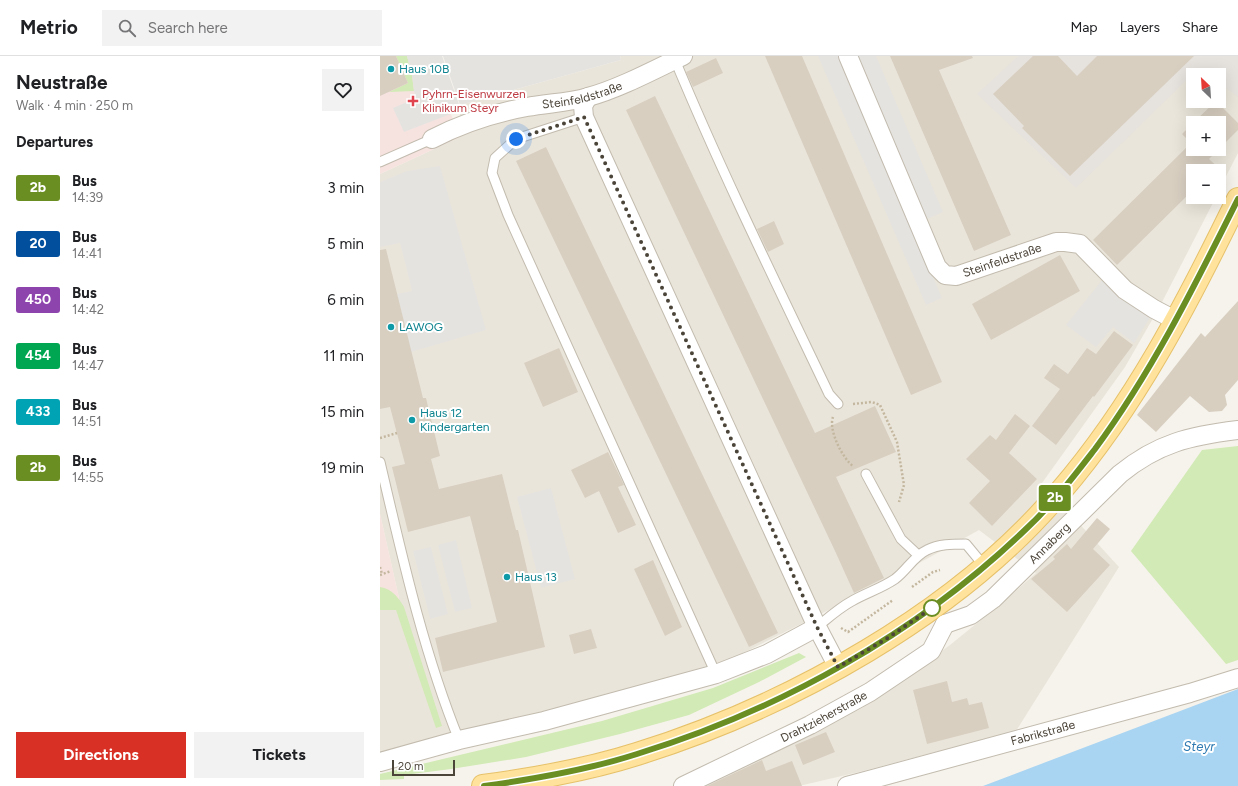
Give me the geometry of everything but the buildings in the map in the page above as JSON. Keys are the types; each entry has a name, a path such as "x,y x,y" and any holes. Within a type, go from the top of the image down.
{"main road":[{"path":"484,786 559,773 635,755 679,740 743,714 784,695 838,667 886,639 939,616 985,567 1028,527 1060,492 1095,448 1133,393 1175,320 1238,199"}],"street":[{"name":"Steinfeldstraße","path":"848,56 937,267 945,275 956,276 1056,242 1080,244 1125,290 1154,309 1175,320"},
{"name":"Steinfeldstraße","path":"432,139 445,132 488,116 527,107 588,97 616,87 679,58"},
{"path":"588,97 583,106 584,117 817,627 838,667"},
{"name":"Annaberg","path":"939,616 971,615 993,599 1120,474 1137,461 1158,449 1184,440 1212,433 1238,430"},
{"name":"Drahtzieherstraße","path":"683,786 810,725 870,692 931,651 939,616"},
{"path":"380,762 459,740 544,721 716,674 766,654 817,627"},
{"name":"Fabrikstraße","path":"847,786 1190,693 1238,678"}],"lane":[{"path":"679,58 712,145 808,351 829,394 838,404"},
{"path":"584,117 516,139 495,158 492,173 508,215 716,674"},
{"path":"380,162 432,139"},
{"path":"380,462 405,567 443,701 459,740"},
{"path":"866,474 901,539 918,555"},
{"path":"817,627 838,609 897,578 918,555 927,550 948,543 966,544 985,567"}],"path":[{"path":"866,474 851,464 833,434 831,420 838,404 872,402 880,405 897,442 904,485 898,506 888,516"},
{"path":"380,438 397,433"},
{"path":"380,567 382,574"}],"shaded area":[{"name":"Pyhrn-Eisenwurzen Klinikum Steyr","path":"380,56 428,56 460,137 380,174"},
{"path":"407,56 442,56 461,110 404,132 393,108 416,98"},
{"path":"443,56 620,56 621,60 460,105"},
{"path":"620,56 1238,56 1238,153 1226,176 1226,164 1186,164 1186,204 1212,204 1160,306 1125,367 1042,483 1119,567 1016,731 799,786 699,786 862,708 950,645 1036,573 979,530 892,578 731,659 552,711 380,755 380,610 396,610 399,598 380,514 380,174 460,137 460,105 621,60"},
{"path":"818,56 838,56 942,298 926,305"},
{"path":"856,56 876,56 943,212 927,219"},
{"path":"1018,56 1238,56 1238,97 1226,88 1226,68 1186,68 1186,81 1076,188 977,94"},
{"path":"440,166 486,330 411,352 397,294 412,291 400,243 380,247 380,182 407,171"},
{"path":"1103,279 1151,316 1134,343 1113,327 1096,347 1066,325"},
{"path":"551,488 575,579 541,588 517,497"},
{"path":"380,514 399,598 396,610 380,610"},
{"path":"456,540 472,608 455,612 438,545"},
{"path":"431,547 448,614 430,619 413,551"}],"green space":[{"path":"396,56 407,56 414,91 389,92 408,83"},
{"path":"1238,446 1238,660 1226,664 1131,551 1202,450"},
{"path":"380,587 394,594 404,607 442,726 436,728 396,610 380,610"},
{"path":"799,653 806,657 759,682 689,715 526,757 404,775 404,779 380,780 380,774 602,721 713,688"}],"water":[{"name":"Steyr","path":"1238,689 1238,786 983,786"}],"bus line":[{"name":"2b","path":"484,786 559,773 635,755 695,734 743,714 838,667 886,639 932,608 968,581 1028,527 1060,492 1095,448 1133,393 1162,346 1238,199"}],"place":[{"name":"Haus 10B","path":"391,69"},
{"name":"Pyhrn-Eisenwurzen Klinikum Steyr","path":"413,101"},
{"name":"LAWOG","path":"391,327"},
{"name":"Haus 12 Kindergarten","path":"412,420"},
{"name":"Haus 13","path":"507,577"}],"route":[{"path":"516,139 584,117 817,627 838,667 886,639 932,608"}]}
